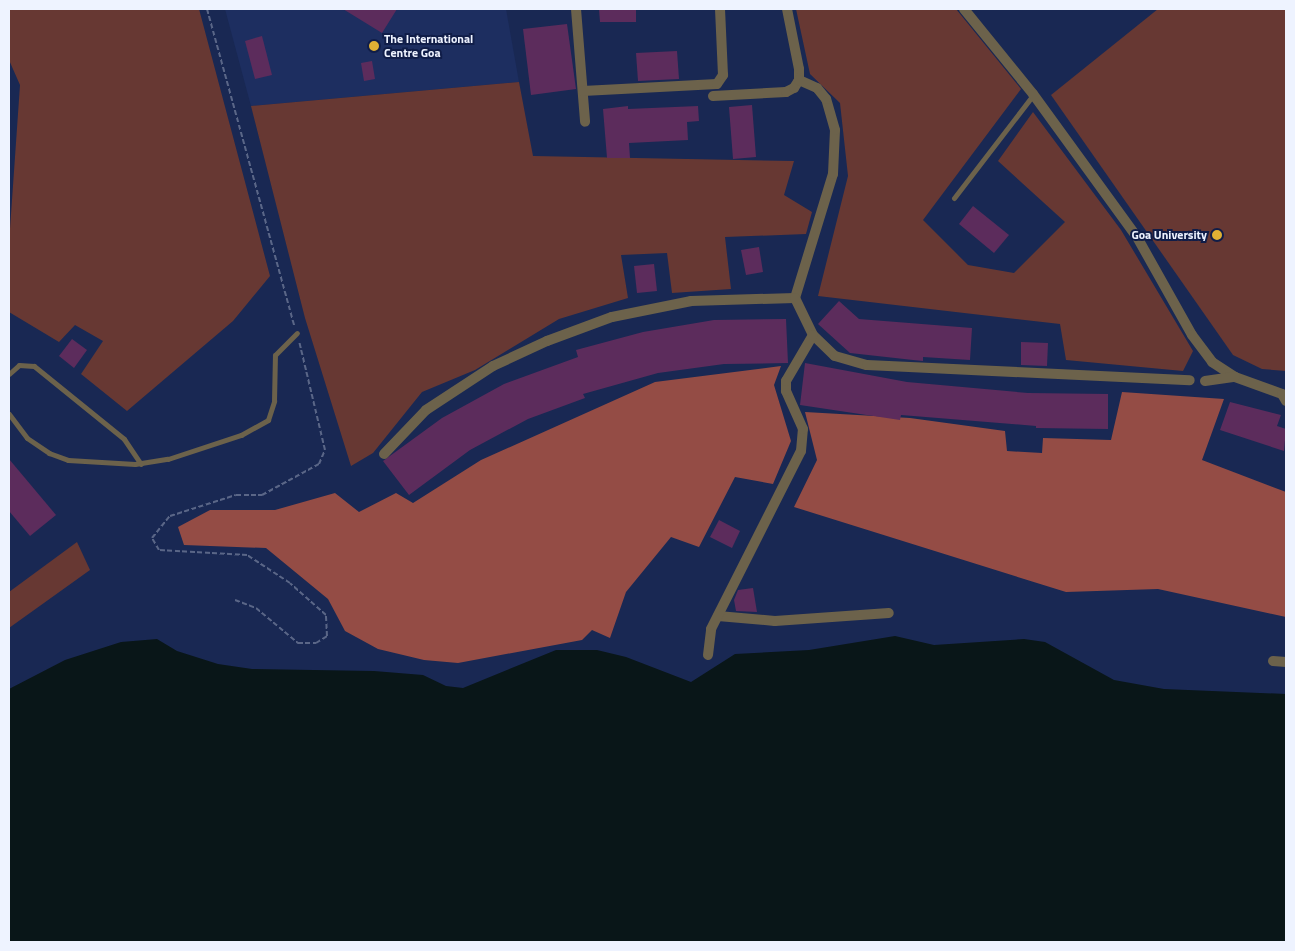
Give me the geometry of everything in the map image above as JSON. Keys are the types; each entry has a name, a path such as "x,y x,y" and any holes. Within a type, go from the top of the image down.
{"street":[{"path":"576,9 585,122"},
{"path":"583,91 717,84 723,75 720,9"},
{"path":"713,96 786,92 794,88 799,80 787,9"},
{"path":"964,9 1033,94 1137,237 1192,335 1212,362 1235,378 1285,396"},
{"path":"799,80 817,88 826,99 835,130 833,174 795,298 813,336 835,356 867,365 1190,380"},
{"path":"384,454 426,410 493,366 584,327 612,317 691,301 795,298"},
{"path":"708,655 707,638 802,451 803,428 786,390 786,381 813,336"},
{"path":"1205,381 1235,378"},
{"path":"718,616 775,622 889,613"},
{"path":"1273,661 1286,662"}],"lane":[{"path":"954,198 1033,94"},
{"path":"9,414 27,438 48,453 91,463 141,464 168,459 260,427 272,412 275,355 297,333"},
{"path":"9,374 19,365 34,366 124,439 141,464"}],"path":[{"path":"207,9 297,333 325,450 318,464 262,495 236,495 170,516 152,538 159,550 247,555 290,583 326,615 327,636 316,643 298,643 256,608 235,600"}],"shaded area":[{"path":"9,9 199,9 270,276 233,321 127,411 81,374 103,341 75,325 59,342 9,312 9,243 20,85 9,60"},
{"name":"The International Centre Goa","path":"225,9 506,9 519,82 251,106"},
{"path":"796,9 956,9 1021,89 923,220 968,265 1014,273 1065,222 998,161 1033,112 1121,230 1193,351 1183,371 1066,360 1060,324 818,296 848,176 840,103 810,74"},
{"name":"Goa University","path":"1158,9 1286,9 1286,371 1262,369 1233,355 1051,95"},
{"path":"519,82 533,156 794,161 784,195 812,212 806,234 725,237 731,289 672,293 667,253 621,255 628,298 559,319 475,370 422,392 373,453 351,466 305,318 251,106"},
{"path":"781,366 774,385 791,441 773,484 735,477 699,547 671,537 626,592 610,638 592,630 582,640 458,663 424,660 378,649 345,631 328,599 266,548 184,545 178,527 210,510 275,510 335,493 359,512 396,493 413,503 481,460 655,382"},
{"path":"1122,392 1224,399 1202,460 1286,492 1286,617 1158,589 1066,592 794,507 817,460 805,412 910,418 1005,431 1007,451 1042,453 1043,438 1111,440"},
{"path":"77,542 90,570 9,628 9,592"},
{"path":"895,636 934,645 1024,639 1045,642 1114,680 1164,689 1286,694 1286,942 9,942 9,689 65,660 121,642 157,639 177,651 218,664 252,669 374,671 423,675 446,686 463,688 556,650 597,650 626,657 691,682 735,654 809,650"}],"building":[{"path":"343,9 397,9 382,33"},
{"path":"599,9 636,9 636,22 600,22"},
{"path":"567,24 576,89 531,95 523,29"},
{"path":"262,36 272,75 255,79 245,41"},
{"path":"677,51 679,79 638,81 636,53"},
{"path":"372,61 375,79 364,81 361,63"},
{"path":"752,105 756,157 733,159 729,107"},
{"path":"628,106 628,109 698,106 699,121 687,122 688,140 629,143 630,158 607,158 603,109"},
{"path":"973,206 1009,235 994,253 959,224"},
{"path":"759,247 763,272 746,275 741,250"},
{"path":"654,264 657,291 637,293 634,266"},
{"path":"839,301 859,319 972,328 970,360 923,357 923,361 850,353 818,324"},
{"path":"786,319 788,363 724,364 658,373 583,394 585,398 528,419 470,450 409,495 383,461 442,418 504,384 578,357 576,350 643,332 714,320"},
{"path":"72,339 87,350 74,368 59,356"},
{"path":"1021,342 1048,343 1047,366 1021,365"},
{"path":"805,363 907,382 1028,393 1108,394 1108,429 1036,428 1036,426 901,415 900,420 800,405"},
{"path":"1230,402 1281,415 1277,426 1286,429 1284,451 1220,430"},
{"path":"9,459 56,515 30,536 9,511"},
{"path":"719,520 740,531 732,548 710,537"},
{"path":"753,588 757,612 736,611 734,600 738,590"}],"place":[{"name":"The International Centre Goa","path":"374,46"},
{"name":"Goa University","path":"1217,235"}]}
